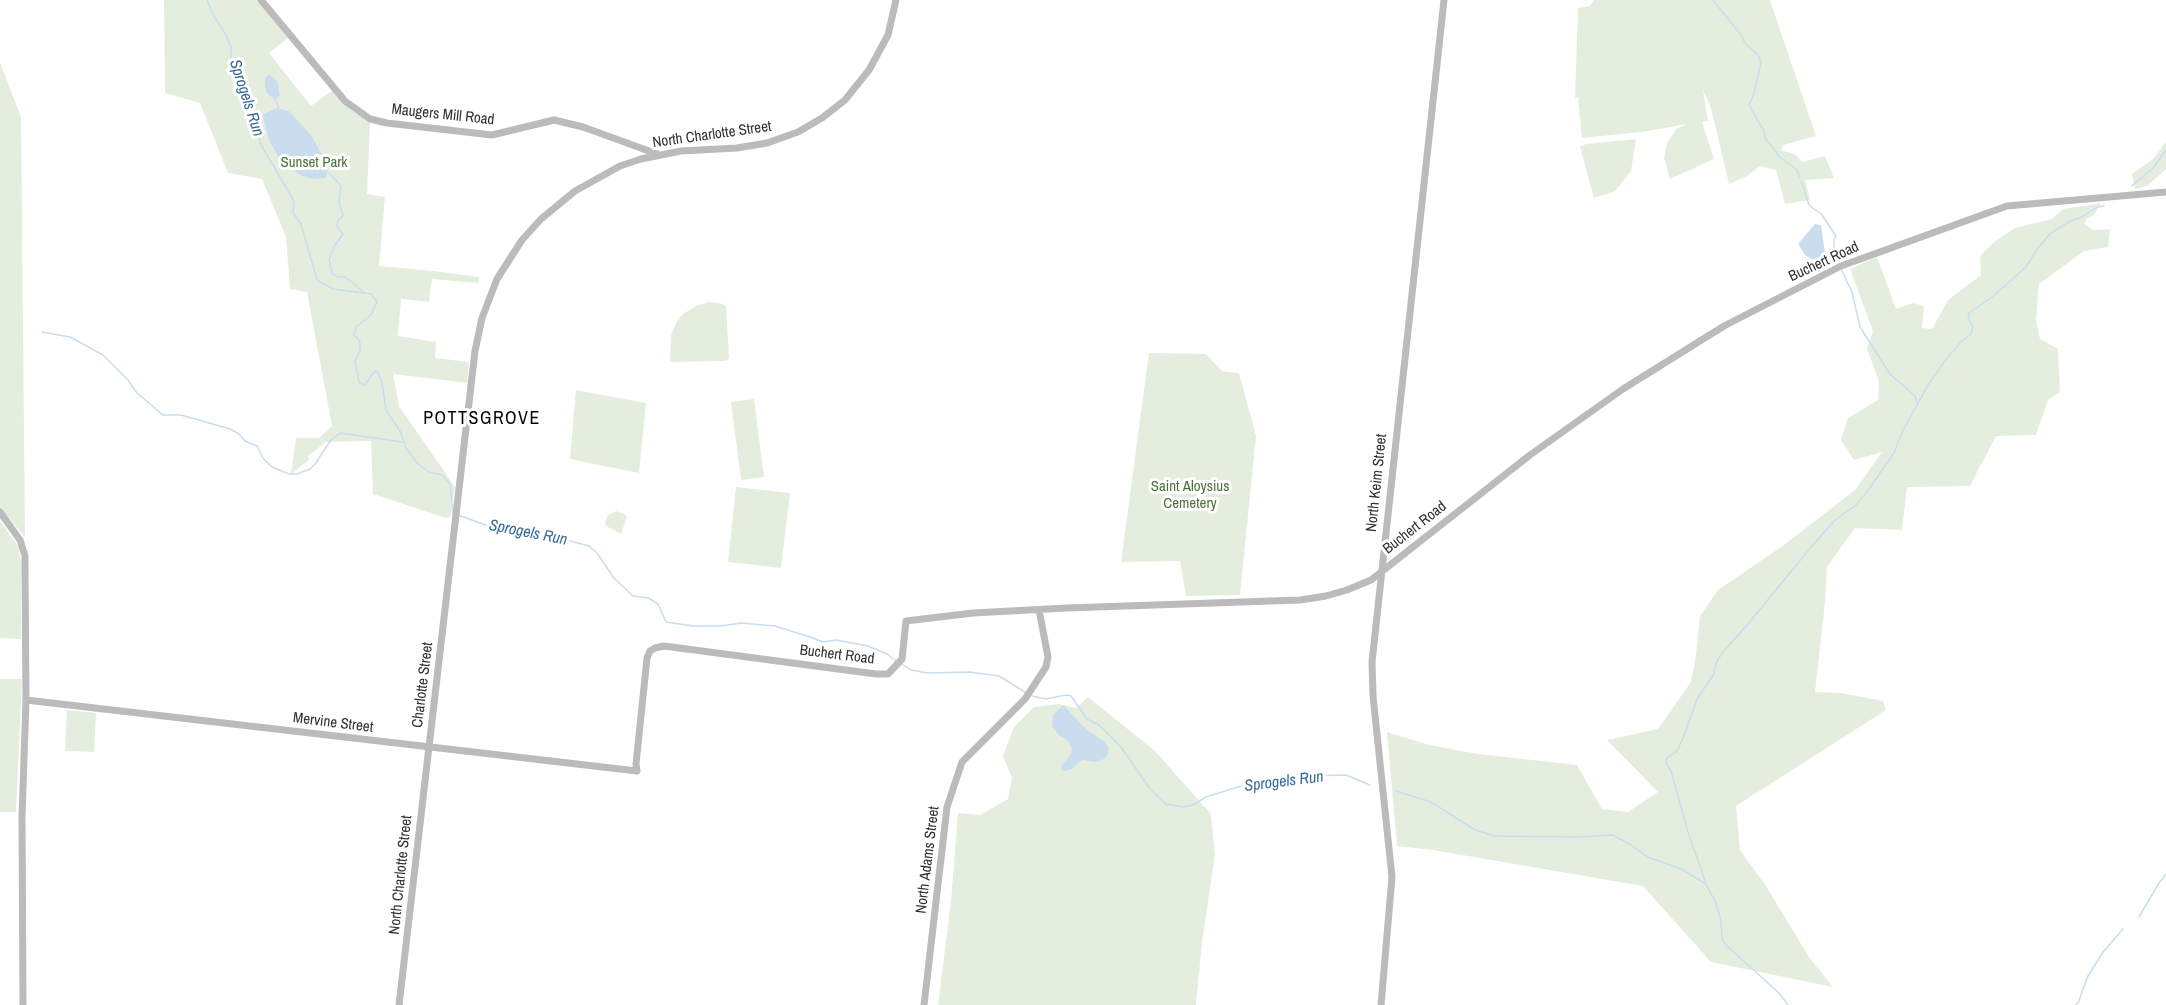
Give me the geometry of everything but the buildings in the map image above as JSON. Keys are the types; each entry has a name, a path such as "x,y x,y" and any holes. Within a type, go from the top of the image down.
{"street":[{"name":"Maugers Mill Road","path":"261,0 345,100 370,119 492,135 547,120 566,122 660,154"},
{"name":"North Charlotte Street","path":"444,626 478,335 484,311 504,268 522,240 541,219 575,190 620,166 660,154 737,148 767,143 798,132 822,118 845,100 869,70 888,35 896,0"},
{"name":"North Keim Street","path":"1381,1005 1392,891 1372,686 1373,650 1444,0"},
{"name":"Buchert Road","path":"637,771 647,658 650,651 655,648 664,646 888,674 899,663 906,621 973,613 1307,599 1326,596 1359,586 1381,572 1530,455 1623,389 1724,326 1841,266 2007,206 2166,192"},
{"path":"0,512 15,532 25,556 26,700 22,817 23,1005"},
{"name":"North Adams Street","path":"924,1005 947,807 955,778 962,762 1025,699 1047,667 1048,657 1039,610"},
{"name":"Charlotte Street","path":"429,748 444,626"},
{"name":"Mervine Street","path":"26,700 637,771"},
{"name":"North Charlotte Street","path":"399,1005 429,748"}],"green space":[{"name":"Sunset Park","path":"164,0 257,0 288,38 269,53 311,106 333,90 351,110 370,122 367,194 385,197 379,266 479,277 478,283 432,279 429,302 401,299 398,336 436,342 435,358 469,362 467,383 393,374 399,406 455,487 450,517 446,518 373,494 371,441 326,442 308,456 309,460 291,474 296,438 319,438 332,426 307,292 290,289 286,237 262,179 228,173 200,103 165,93"},
{"path":"1594,0 1770,0 1816,136 1783,145 1781,150 1795,154 1802,162 1825,156 1834,178 1805,180 1810,200 1785,204 1776,170 1760,166 1747,176 1729,184 1711,108 1703,90 1708,121 1702,122 1714,159 1670,179 1664,158 1667,143 1676,129 1687,124 1642,132 1582,138 1578,97 1575,99 1578,8 1590,6"},
{"path":"0,62 21,117 25,537 0,508"},
{"path":"1636,139 1631,171 1615,191 1594,198 1580,147 1586,144"},
{"path":"2166,142 2166,169 2147,186 2135,189 2132,174 2153,159"},
{"path":"2101,203 2094,215 2086,219 2085,225 2094,230 2110,229 2108,247 2084,251 2039,284 2036,320 2040,339 2058,349 2060,392 2048,400 2036,435 1996,436 1970,486 1907,487 1902,530 1855,528 1827,567 1815,692 1841,693 1883,701 1886,710 1736,806 1740,850 1766,886 1809,957 1833,987 1711,962 1643,886 1433,850 1397,846 1387,732 1429,745 1478,754 1577,765 1602,809 1628,812 1658,792 1607,740 1658,729 1691,682 1700,616 1718,590 1784,545 1855,490 1882,452 1854,460 1841,440 1848,418 1878,400 1879,381 1867,349 1873,331 1850,269 1877,257 1896,309 1913,303 1924,306 1922,328 1932,329 1948,300 1981,275 1980,256 1994,242 2015,228 2052,219 2063,209"},
{"path":"709,302 726,306 729,358 726,361 670,362 671,335 677,321 696,306"},
{"name":"Saint Aloysius Cemetery","path":"1149,353 1206,354 1222,371 1239,373 1256,436 1240,595 1186,596 1180,561 1121,562"},
{"path":"576,390 646,403 639,473 570,459"},
{"path":"754,399 764,477 741,480 731,402"},
{"path":"736,487 790,493 781,568 728,562"},
{"path":"616,511 627,517 621,534 606,526 605,522 608,515"},
{"path":"0,521 18,546 21,562 21,639 0,638"},
{"path":"0,679 22,679 16,812 0,812"},
{"path":"1088,697 1155,751 1211,814 1215,855 1202,942 1196,1005 938,1005 951,901 958,813 980,815 1008,799 1012,778 1003,756 1014,727 1034,707 1059,704 1076,708"},
{"path":"67,710 96,713 94,752 65,751"}],"water":[{"path":"269,74 277,81 279,89 280,95 275,100 267,93 265,86 265,78"},
{"path":"277,108 289,111 311,135 325,160 327,174 325,178 313,179 300,175 279,158 269,140 263,117 263,114"},
{"path":"1815,224 1821,225 1825,254 1814,260 1805,255 1798,244"},
{"path":"1063,705 1087,730 1105,742 1109,749 1104,759 1096,762 1082,760 1072,769 1064,771 1061,769 1072,749 1068,741 1052,726 1053,715"}],"waterway":[{"name":"Sprogels Run","path":"207,0 231,47 231,64 242,87 243,96 259,134 260,143 294,201 293,213 301,224 317,280 333,289 371,294 377,302 371,315 356,327 354,336 360,343 360,351 355,361 359,382 365,385 377,371 382,383 386,410 400,431 406,448 418,464 429,472 442,475 450,484 453,513"},
{"path":"1713,0 1745,43 1758,55 1761,62 1754,94 1749,105 1764,131 1765,138 1780,157 1797,170 1800,178"},
{"path":"275,98 279,108"},
{"path":"2132,186 2153,168 2166,150"},
{"path":"327,171 341,186 339,202 343,216 338,220 337,226 343,234 335,245 329,260 332,273 338,277 345,277 364,292"},
{"path":"1802,183 1809,205 1822,215 1836,236 1834,240 1835,258 1838,263"},
{"path":"1706,884 1688,832 1671,771 1666,763 1667,758 1677,751 1697,699 1714,674 1716,663 1834,521 1856,505 1867,492 1894,453 1902,432 1928,385 1947,358 1971,334 1973,327 1968,318 1969,313 1992,297 2026,267 2050,234 2070,221 2082,217 2097,207 2104,206"},
{"path":"1841,269 1852,292 1860,327 1890,374 1915,396 1917,402"},
{"path":"42,332 70,337 103,355 128,380 137,393 163,415 181,415 230,429 245,441 257,446 263,458 272,467 289,474 297,474 310,469 331,440 340,433 402,442"},
{"name":"Sprogels Run","path":"458,515 491,527 529,530 589,546 597,553 614,578 633,596 648,598 658,604 666,622 693,626 722,626 741,623 775,626 823,642 836,640 868,646 887,654 898,662"},
{"name":"Sprogels Run","path":"902,664 911,670 928,673 969,672 999,676 1025,692"},
{"name":"Sprogels Run","path":"1032,696 1046,699 1071,696 1087,719 1099,725 1121,747 1150,789 1166,804 1183,807 1241,786 1306,776 1346,775 1370,785"},
{"name":"Sprogels Run","path":"1396,791 1431,802 1475,830 1494,836 1613,835 1648,857 1681,869 1706,884 1716,903 1721,921 1722,939 1727,946 1779,993 1788,1005"},
{"path":"2139,917 2166,874"},
{"path":"2075,1005 2078,1003 2088,976 2103,952 2123,929"}],"district":[{"name":"POTTSGROVE","path":"482,419"}]}
